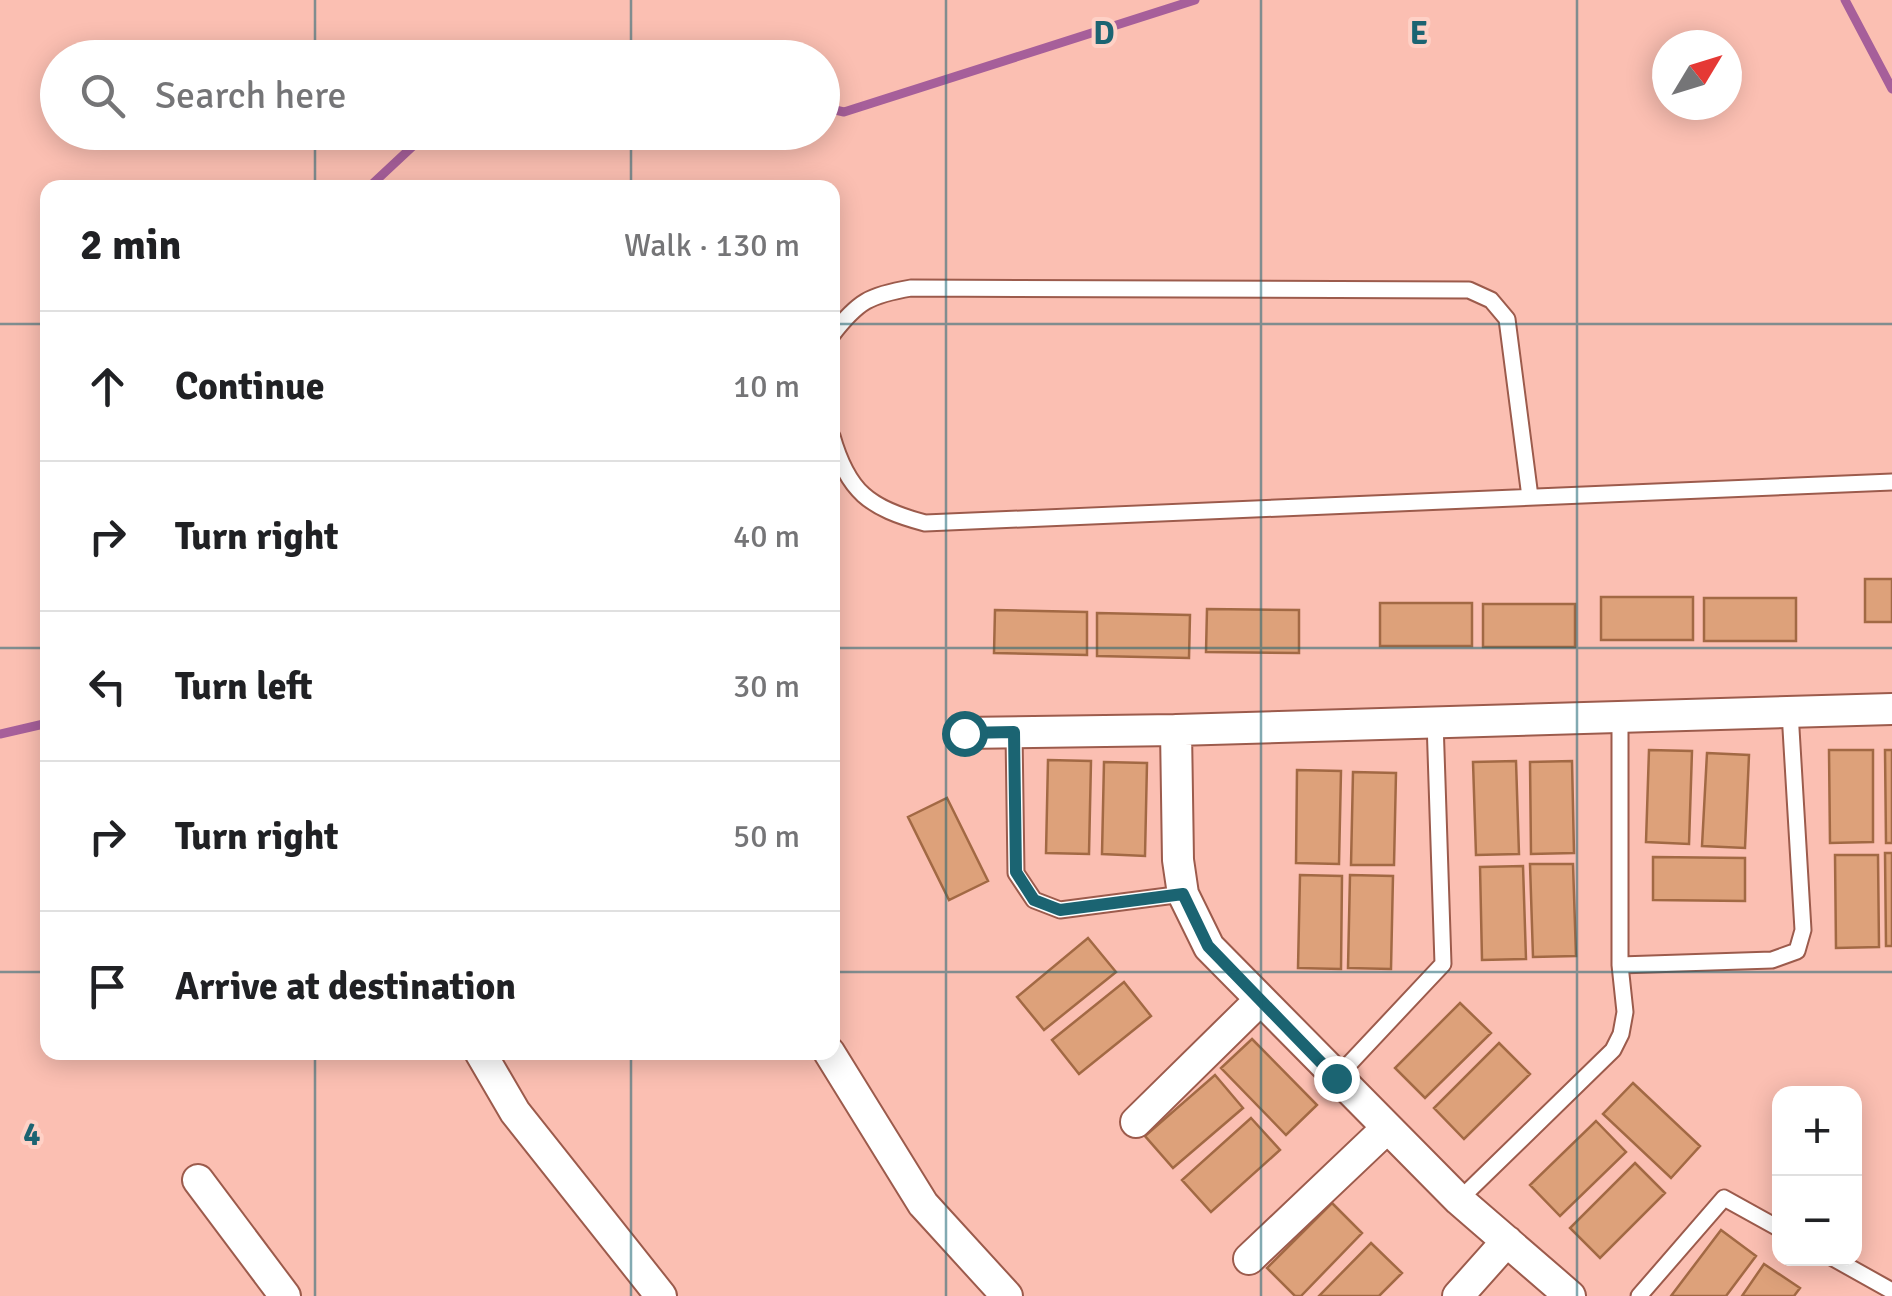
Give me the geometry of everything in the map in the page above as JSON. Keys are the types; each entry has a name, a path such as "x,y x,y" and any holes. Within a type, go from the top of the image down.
{"street":[{"path":"964,733 1892,709"},
{"path":"1176,730 1178,860 1183,894 1208,946 1460,1200 1570,1296"},
{"path":"1136,1122 1260,1000"},
{"path":"485,1060 515,1112 661,1296"},
{"path":"835,1060 923,1204 1007,1296"},
{"path":"1250,1259 1387,1128"},
{"path":"198,1180 285,1296"},
{"path":"1458,1296 1507,1241"}],"lane":[{"path":"840,325 876,294 911,288 1469,290 1491,300 1507,318 1530,496"},
{"path":"840,463 864,497 890,514 925,522 1892,482"},
{"path":"1620,965 1772,960 1797,951 1803,930 1790,712"},
{"path":"1460,1200 1612,1050 1621,1034 1626,1012 1620,965 1620,716"},
{"path":"1336,1078 1444,964 1435,721"},
{"path":"1014,732 1016,872 1034,900 1060,910 1183,894"},
{"path":"1638,1296 1724,1198 1772,1225"},
{"path":"1847,1266 1892,1291"}],"building":[{"path":"1865,579 1892,579 1892,622 1865,622"},
{"path":"1601,597 1693,597 1693,640 1601,640"},
{"path":"1704,598 1796,598 1796,641 1704,641"},
{"path":"1380,603 1472,603 1472,646 1380,646"},
{"path":"1483,604 1575,604 1575,647 1483,647"},
{"path":"1207,609 1299,610 1299,653 1206,652"},
{"path":"995,610 1087,612 1087,655 994,653"},
{"path":"1097,613 1190,615 1189,658 1097,656"},
{"path":"1649,750 1692,751 1689,844 1646,842"},
{"path":"1829,750 1873,750 1873,842 1830,843"},
{"path":"1885,750 1892,750 1892,843 1886,843"},
{"path":"1707,753 1749,755 1745,848 1702,846"},
{"path":"1048,760 1091,761 1089,854 1046,853"},
{"path":"1516,761 1519,854 1476,855 1473,762"},
{"path":"1572,761 1574,853 1531,854 1530,762"},
{"path":"1104,762 1147,763 1145,856 1102,854"},
{"path":"1297,770 1341,771 1339,864 1296,863"},
{"path":"1353,772 1396,773 1394,865 1351,865"},
{"path":"947,798 988,881 949,900 908,817"},
{"path":"1885,853 1892,853 1892,946 1886,946"},
{"path":"1835,855 1878,855 1879,947 1836,948"},
{"path":"1653,857 1745,858 1745,901 1653,900"},
{"path":"1530,864 1573,864 1576,956 1533,957"},
{"path":"1523,866 1526,959 1482,960 1480,867"},
{"path":"1300,875 1342,876 1341,969 1298,968"},
{"path":"1350,875 1393,876 1391,969 1348,968"},
{"path":"1088,938 1116,972 1044,1030 1017,997"},
{"path":"1124,982 1151,1016 1079,1074 1052,1040"},
{"path":"1460,1003 1491,1033 1425,1098 1395,1068"},
{"path":"1252,1039 1317,1105 1286,1135 1221,1068"},
{"path":"1499,1043 1530,1074 1464,1139 1434,1108"},
{"path":"1215,1075 1243,1108 1173,1168 1145,1136"},
{"path":"1633,1083 1700,1146 1671,1178 1603,1114"},
{"path":"1251,1118 1280,1150 1211,1212 1182,1180"},
{"path":"1596,1121 1626,1152 1560,1216 1530,1185"},
{"path":"1635,1163 1665,1193 1600,1258 1570,1228"},
{"path":"1332,1203 1362,1233 1301,1296 1295,1296 1267,1268"},
{"path":"1721,1230 1756,1256 1726,1296 1671,1296"},
{"path":"1371,1243 1402,1273 1379,1296 1319,1296"},
{"path":"1764,1264 1800,1288 1794,1296 1742,1296"}],"waterway":[{"path":"840,111 1195,0"},
{"path":"1845,0 1892,89"},
{"path":"377,180 409,150"},
{"path":"0,734 40,725"}],"route":[{"path":"964,733 1014,732 1016,872 1034,900 1060,910 1183,894 1208,946 1336,1078"}]}
